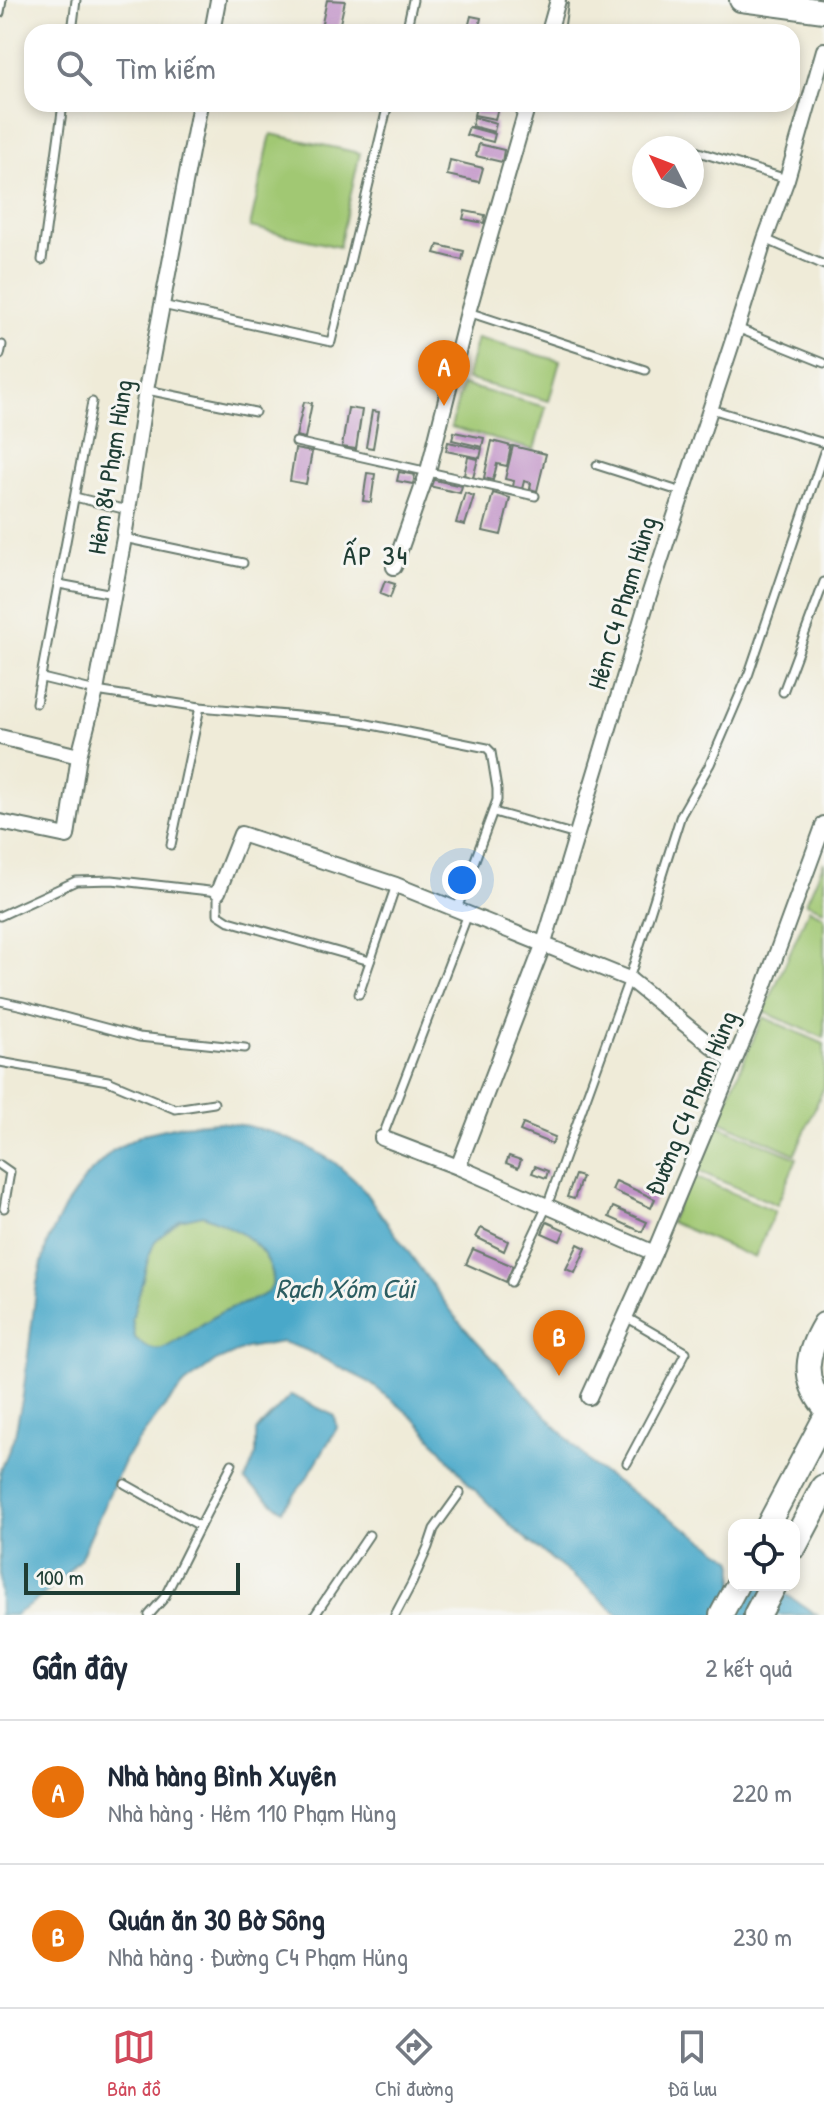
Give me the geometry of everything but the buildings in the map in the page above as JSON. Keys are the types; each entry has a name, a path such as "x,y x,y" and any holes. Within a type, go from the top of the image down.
{"highway":[{"path":"800,1534 824,1488"},
{"path":"757,1615 770,1591"}],"main road":[{"path":"741,0 810,6"},
{"path":"824,1324 809,1359 808,1378 824,1407"},
{"path":"771,1519 824,1419"},
{"path":"721,1615 734,1591"}],"street":[{"path":"214,24 218,0"},
{"path":"551,24 558,0"},
{"name":"Hẻm C4 Phạm Hùng","path":"458,1167 544,943 649,595 787,179 824,50"},
{"name":"Hẻm 84 Phạm Hùng","path":"0,822 67,836 79,756 96,691 124,538 146,390 198,112"},
{"path":"394,567 428,471 468,312 526,112"},
{"path":"0,737 79,756"},
{"name":"Đường C4 Phạm Hủng","path":"589,1397 654,1253 757,1007 824,824"},
{"path":"218,892 241,834 396,885 629,979 733,1063"},
{"path":"382,1138 458,1167 654,1253"}],"lane":[{"path":"0,13 2,0"},
{"path":"73,24 76,0"},
{"path":"408,24 413,0"},
{"path":"42,260 62,112"},
{"path":"162,305 331,342 386,112"},
{"path":"704,154 787,179"},
{"path":"765,239 824,265"},
{"path":"468,312 645,370"},
{"path":"737,328 824,363"},
{"path":"0,355 2,345"},
{"path":"146,390 255,412"},
{"path":"36,703 92,402"},
{"path":"709,408 824,443"},
{"path":"296,442 535,496"},
{"path":"511,1282 547,1206 629,979 681,815 710,764 749,673 824,452"},
{"path":"597,465 682,492"},
{"path":"75,497 128,511"},
{"path":"124,538 243,563"},
{"path":"783,692 824,582"},
{"path":"59,584 113,594"},
{"path":"42,678 96,691 200,707 352,721 487,748 491,752 497,789 494,812 382,1138"},
{"path":"171,845 200,707"},
{"path":"494,812 577,835"},
{"path":"0,916 76,881 112,880 218,892 218,914 229,921 370,961"},
{"path":"359,994 396,885"},
{"path":"0,1001 139,1037 245,1048"},
{"path":"0,1062 108,1081 175,1109 214,1103"},
{"path":"0,1165 10,1172 4,1208"},
{"path":"626,1317 686,1352 627,1463"},
{"path":"149,1615 164,1598 232,1464"},
{"path":"125,1484 200,1526"},
{"path":"395,1615 434,1529 460,1493"},
{"path":"315,1615 369,1535"}],"green space":[{"path":"271,134 360,153 339,247 250,227"},
{"path":"477,338 560,361 549,401 466,379"},
{"path":"462,385 546,407 534,450 451,427"},
{"path":"824,862 824,910 806,903"},
{"path":"809,909 824,916 824,1038 764,1012"},
{"path":"763,1017 824,1044 824,1087 795,1154 718,1120"},
{"path":"713,1123 797,1158 777,1205 693,1169"},
{"path":"690,1175 775,1211 755,1258 670,1222"},
{"path":"203,1215 233,1228 259,1248 271,1269 272,1286 261,1296 220,1313 167,1347 147,1347 135,1338 132,1319 155,1241 180,1220"}],"water":[{"name":"Rạch Xóm Củi","path":"218,1122 248,1126 308,1147 334,1162 359,1184 460,1323 594,1467 728,1556 728,1591 781,1591 817,1615 619,1615 516,1531 469,1484 419,1423 396,1403 367,1381 306,1350 282,1342 246,1348 216,1361 185,1384 125,1459 80,1559 56,1585 32,1604 14,1615 0,1615 0,1473 15,1434 23,1395 37,1283 47,1243 65,1207 86,1177 112,1151 143,1134 182,1125","holes":["203,1215 233,1228 265,1256 273,1278 272,1286 266,1293 220,1313 162,1349 147,1347 135,1338 132,1319 155,1241 180,1220"]},
{"path":"291,1395 335,1416 337,1428 305,1481 282,1510 245,1481 256,1454 256,1431"}],"place":[{"name":"Nhà hàng Bình Xuyên","path":"444,406"},
{"name":"Quán ăn 30 Bờ Sông","path":"559,1376"}],"district":[{"name":"ẤP 34","path":"376,555"}]}
